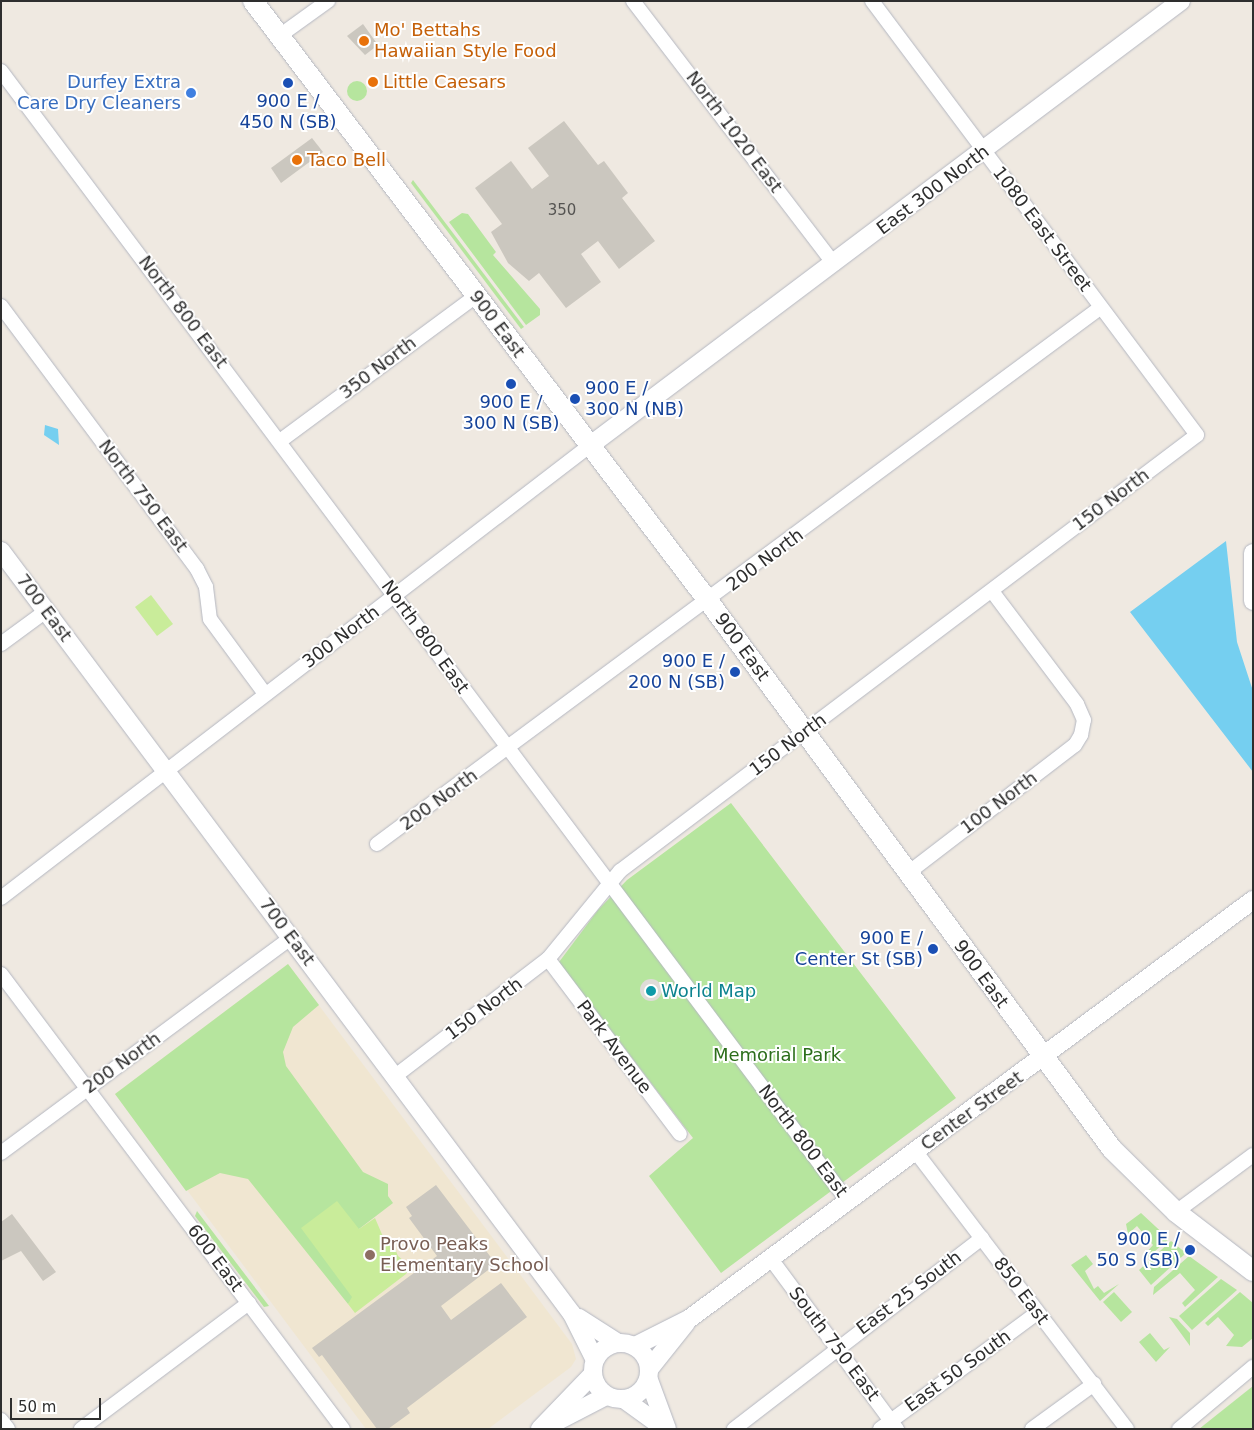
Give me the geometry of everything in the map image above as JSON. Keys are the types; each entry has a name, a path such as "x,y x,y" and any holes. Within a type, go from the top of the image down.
{"main road":[{"name":"900 East","path":"253,1 282,34 588,447 709,602 1043,1059 1112,1149 1176,1212 1253,1271"}],"street":[{"path":"282,34 328,1"},
{"name":"North 1020 East","path":"633,1 834,264"},
{"name":"1080 East Street","path":"872,1 1194,431"},
{"name":"East 300 North","path":"683,376 984,152 1181,1"},
{"name":"North 800 East","path":"1,71 280,441 608,884 849,1203"},
{"name":"350 North","path":"280,441 476,296"},
{"name":"North 750 East","path":"1,306 197,569 206,587 210,619 265,694"},
{"name":"200 North","path":"378,844 709,602 1101,307"},
{"name":"300 North","path":"1,898 265,694 683,376"},
{"name":"150 North","path":"394,1077 548,959 608,884 1197,435 1194,431"},
{"name":"700 East","path":"1,551 572,1314 594,1367"},
{"path":"1253,553 1253,601"},
{"name":"100 North","path":"908,873 1075,745 1083,729 1077,704 992,591"},
{"path":"1,644 46,610"},
{"name":"Center Street","path":"626,1345 690,1319 1043,1059 1253,900"},
{"name":"200 North","path":"1,1153 291,938"},
{"name":"Park Avenue","path":"548,959 680,1134"},
{"name":"600 East","path":"1,974 343,1429"},
{"name":"850 East","path":"916,1152 1037,1313 1128,1429"},
{"path":"1176,1212 1253,1155"},
{"name":"East 25 South","path":"734,1429 982,1238"},
{"name":"South 750 East","path":"771,1259 838,1348 889,1426"},
{"path":"81,1429 249,1302"},
{"name":"East 50 South","path":"889,1426 1037,1313"},
{"name":"700 East","path":"572,1314 626,1345"},
{"name":"Center Street","path":"649,1374 690,1319"},
{"path":"541,1429 594,1367 605,1348 626,1345 644,1354 666,1429"},
{"path":"594,1367 606,1396"},
{"path":"1179,1429 1253,1367"},
{"path":"625,1400 641,1392 649,1374"},
{"path":"1032,1429 1094,1384"},
{"path":"541,1429 606,1396 625,1400 666,1429"},
{"path":"1,1420 8,1429"}],"shaded area":[{"name":"Provo Peaks Elementary School","path":"288,964 572,1344 576,1359 571,1367 488,1429 366,1429 115,1094"},
{"name":"World Map","path":"651,979 661,986 662,990 655,1000 651,1001 641,994 640,990 647,980"}],"green space":[{"path":"357,81 364,84 367,91 364,98 357,101 350,98 347,91 350,84"},
{"path":"413,180 524,327 521,329 411,183"},
{"path":"462,213 468,214 496,252 493,255 540,309 540,315 526,325 449,222"},
{"path":"151,595 173,624 157,636 135,607"},
{"name":"Memorial Park","path":"731,803 956,1098 721,1273 649,1176 693,1138 559,962 598,910 627,880"},
{"path":"288,964 319,1005 293,1027 283,1052 286,1066 363,1172 388,1184 388,1196 393,1203 359,1229 352,1301 348,1304 248,1179 220,1173 186,1191 115,1094"},
{"path":"337,1201 359,1229 375,1218 387,1246 394,1246 398,1256 410,1266 406,1274 355,1313 348,1304 352,1297 301,1228"},
{"path":"197,1211 269,1306 264,1307 195,1216"},
{"path":"1141,1213 1169,1239 1147,1258 1144,1255 1153,1245 1137,1226 1128,1234 1126,1224"},
{"path":"1171,1241 1186,1253 1151,1285 1139,1270"},
{"path":"1086,1255 1093,1264 1085,1271 1094,1289 1098,1286 1104,1293 1119,1284 1100,1301 1071,1265"},
{"path":"1189,1256 1218,1277 1185,1307 1182,1303 1195,1290 1180,1273 1153,1295 1154,1287"},
{"path":"1221,1279 1237,1290 1192,1330 1179,1316"},
{"path":"1114,1292 1132,1312 1121,1322 1103,1302"},
{"path":"1240,1292 1253,1303 1253,1338 1242,1347 1226,1346 1234,1335 1218,1317 1208,1326 1205,1323"},
{"path":"1169,1317 1177,1319 1190,1333 1190,1346"},
{"path":"1150,1333 1164,1350 1170,1347 1156,1362 1139,1342"},
{"path":"1253,1386 1253,1429 1199,1429"}],"water":[{"path":"45,425 58,429 59,445 44,435"},
{"path":"1226,541 1237,642 1253,691 1253,772 1130,612"}],"building":[{"name":"Mo' Bettahs Hawaiian Style Food","path":"363,24 378,45 365,55 347,36"},
{"path":"564,121 598,165 604,161 628,193 622,198 655,241 619,269 598,241 581,254 601,282 566,308 539,273 529,281 508,263 491,232 502,224 475,188 511,161 532,189 549,176 528,148"},
{"name":"Taco Bell","path":"312,138 323,152 281,183 271,168"},
{"name":"Provo Peaks Elementary School","path":"436,1185 496,1264 441,1306 451,1320 501,1283 527,1317 407,1408 410,1413 388,1429 377,1429 322,1355 319,1357 312,1348 437,1256 409,1218 412,1216 406,1207"},
{"path":"12,1214 56,1272 43,1281 21,1251 1,1261 1,1222"}],"place":[{"name":"Mo' Bettahs Hawaiian Style Food","path":"364,41"},
{"name":"Little Caesars","path":"373,82"},
{"name":"900 E / 450 N (SB)","path":"288,83"},
{"name":"Durfey Extra Care Dry Cleaners","path":"191,93"},
{"name":"Taco Bell","path":"297,160"},
{"name":"900 E / 300 N (SB)","path":"511,384"},
{"name":"900 E / 300 N (NB)","path":"575,399"},
{"name":"900 E / 200 N (SB)","path":"735,672"},
{"name":"900 E / Center St (SB)","path":"933,949"},
{"name":"World Map","path":"651,991"},
{"name":"900 E / 50 S (SB)","path":"1190,1250"},
{"name":"Provo Peaks Elementary School","path":"370,1255"}]}
